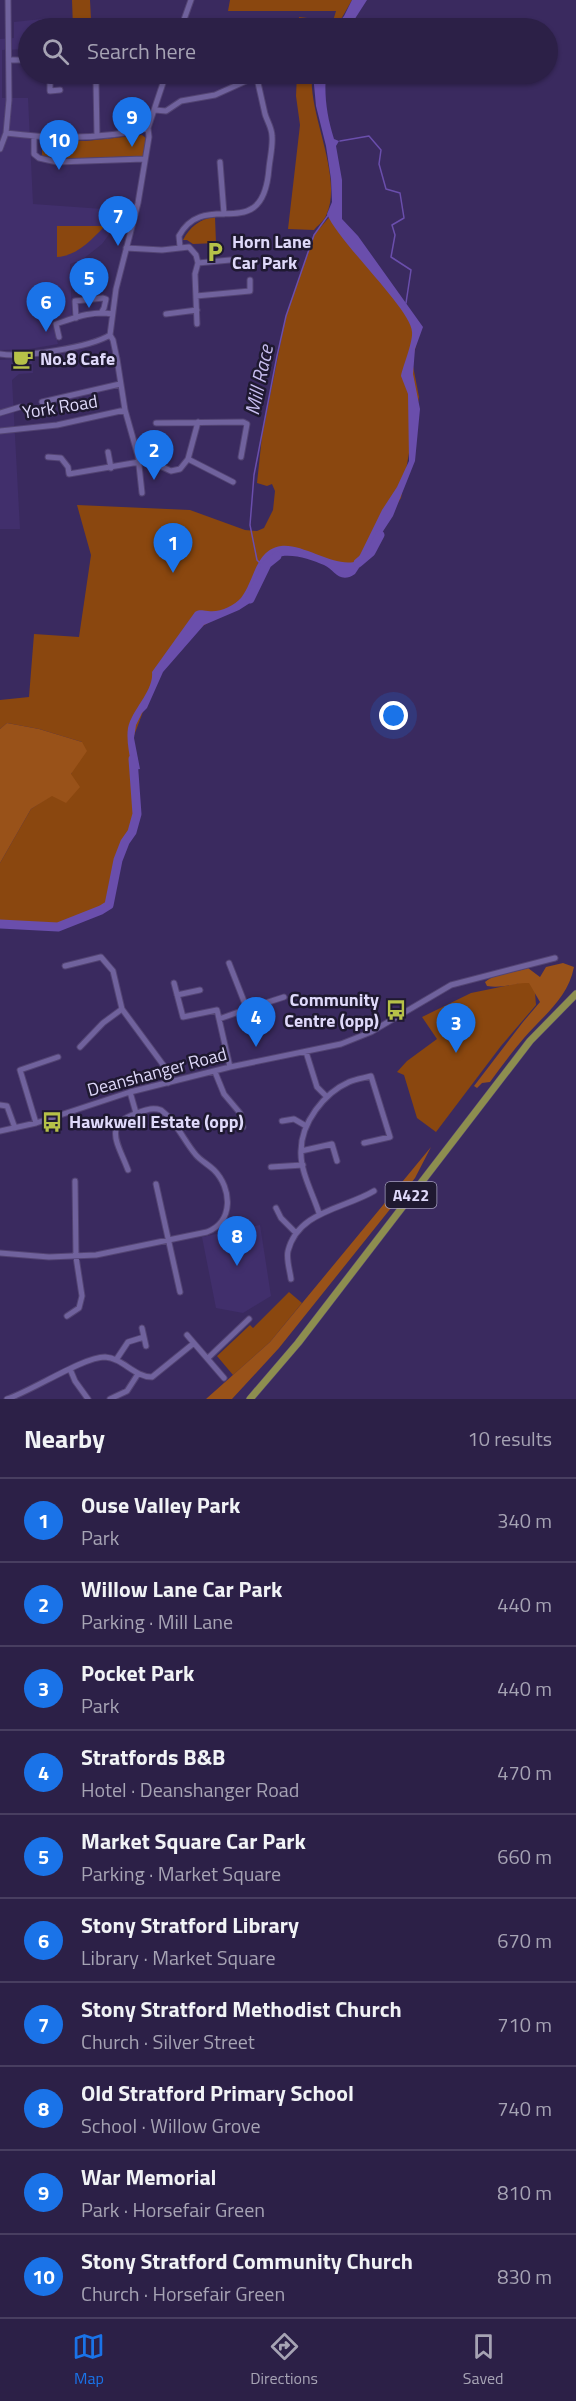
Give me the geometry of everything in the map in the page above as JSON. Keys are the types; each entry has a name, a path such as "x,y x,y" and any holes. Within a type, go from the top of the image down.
{"main road":[{"name":"A422","path":"250,1399 298,1342 530,1041 576,994"}],"street":[{"path":"0,149 6,133 9,60 8,0"},
{"path":"185,18 191,0"},
{"path":"0,22 8,21"},
{"path":"9,60 18,60"},
{"path":"50,84 50,91 60,90"},
{"path":"96,84 97,136"},
{"path":"142,493 139,459 124,410 117,359 110,334 126,248 138,202 149,137 148,128 163,84"},
{"path":"155,110 166,111 181,101 215,95 238,84"},
{"path":"180,247 179,236 193,220 203,215 240,213 253,209 263,200 268,188 272,135 258,84"},
{"path":"6,133 34,136 97,136 118,135 148,128"},
{"path":"34,136 34,154 39,158 57,162 144,159"},
{"path":"220,162 224,214"},
{"path":"126,248 162,250 189,247 196,255 198,263 195,274 196,324"},
{"path":"198,263 230,260"},
{"path":"250,280 251,299"},
{"path":"196,297 250,291"},
{"path":"65,303 103,298 106,299 106,304 101,313"},
{"path":"74,302 76,318"},
{"path":"166,314 197,310"},
{"path":"59,337 56,324 101,313 112,314"},
{"path":"0,354 16,356 58,350 110,334"},
{"path":"42,402 120,384"},
{"path":"0,413 20,407"},
{"name":"York Road","path":"0,431 57,425 124,410"},
{"path":"48,457 62,458 68,467 69,474 111,468 139,459 171,471 180,470 188,459 198,422"},
{"path":"156,423 243,422 247,424 240,457"},
{"path":"108,452 111,468"},
{"path":"188,459 233,482"},
{"path":"224,486 227,478"},
{"path":"65,966 101,957 113,971 122,1009 164,1066 168,1083"},
{"name":"Deanshanger Road","path":"0,1131 36,1123 130,1092 230,1067 340,1044 371,1032 451,985 555,958"},
{"path":"228,963 247,1009"},
{"path":"174,983 183,1017 217,1010 230,1067"},
{"path":"177,995 200,990"},
{"path":"219,1019 284,997"},
{"path":"80,1047 103,1023 122,1009"},
{"path":"306,1052 317,1087 326,1096"},
{"path":"36,1123 20,1070 58,1057"},
{"path":"215,1072 224,1094 240,1113 243,1127"},
{"path":"319,1213 303,1165 301,1151 306,1126 326,1096 349,1082 371,1076 390,1137 364,1143"},
{"path":"130,1092 136,1113"},
{"path":"0,1105 7,1106 10,1110 15,1128"},
{"path":"0,1253 76,1257 169,1240 207,1232 221,1224 228,1210 224,1186 213,1169 197,1157 164,1113 156,1109 123,1118 116,1127 115,1134 128,1170"},
{"path":"282,1121 294,1119 306,1126"},
{"path":"301,1151 332,1144 337,1161"},
{"path":"271,1167 303,1165"},
{"path":"67,1316 74,1312 81,1303 76,1257 75,1181"},
{"path":"156,1184 180,1292"},
{"path":"291,1279 288,1252 296,1233 319,1213 357,1201 374,1191"},
{"path":"276,1208 281,1218 296,1233"},
{"path":"208,1358 249,1319"},
{"path":"233,1321 239,1327"},
{"path":"142,1328 146,1346"},
{"path":"187,1335 222,1375 214,1378"},
{"path":"116,1360 128,1342 144,1337"},
{"path":"7,1399 99,1358 116,1360 138,1374 147,1377 154,1376 194,1343"},
{"path":"70,1370 88,1399"},
{"path":"110,1399 127,1390 138,1374"},
{"path":"26,1392 29,1399"}],"shaded area":[{"path":"72,0 90,0 91,18 73,18"},
{"path":"230,0 352,0 342,18 334,18 336,11 228,11"},
{"path":"352,0 367,0 355,18 342,18"},
{"path":"14,22 18,22 18,49 2,50 2,98 28,98 33,204 103,209 118,214 113,229 102,244 83,259 70,264 72,316 52,321 58,344 29,349 0,350 0,39 14,38"},
{"path":"297,84 312,84 331,183 326,216 314,230 288,229 300,125"},
{"path":"314,84 325,84 328,115 334,139 339,141 336,146 342,180 342,219 358,236 423,327 415,349 413,374 420,409 415,461 393,516 355,574 345,578 337,575 328,567 310,560 295,556 280,556 263,568 253,601 239,610 204,625 163,672 147,708 136,725 134,738 140,769 132,770 128,749 130,721 150,686 152,672 195,612 221,610 238,601 246,591 261,559 272,549 281,546 299,548 340,562 357,561 409,461 408,394 401,376 412,332 400,308 345,242 327,214 332,202 331,179 316,106"},
{"path":"142,135 146,138 143,156 57,159 42,157 42,140 86,141"},
{"path":"331,215 421,326 412,361 419,397 401,498 357,567 276,549 268,552 247,601 199,628 157,675 133,738 137,807 105,905 83,919 53,927 13,921 0,922 0,863 31,809 52,795 71,774 82,742 39,729 7,723 0,729 0,700 29,697 34,634 79,637 91,555 77,505 190,510 245,530 257,531 264,528 273,510 275,491 272,484 267,486 257,483 262,436 286,316 314,235"},
{"path":"215,217 216,243 193,244 183,240 196,224"},
{"path":"57,226 105,226 89,242 71,254 57,257"},
{"path":"32,358 33,373 19,374 12,380 20,529 0,529 0,360"},
{"path":"7,723 39,729 82,742 87,751 71,774 80,787 66,803 52,796 31,809 0,863 0,729"},
{"path":"563,963 574,967 561,997 520,1043 490,1082 482,1083 477,1088 474,1086 540,1002 529,983 493,987 487,986 485,982 500,974 528,968 540,977 546,967"},
{"path":"534,980 536,1005 501,1046 436,1132 417,1118 404,1075 397,1072 407,1061 437,1039 422,1017 471,993"},
{"path":"431,1147 415,1178 279,1348 232,1399 206,1399 270,1342"},
{"path":"260,1225 271,1296 243,1313 216,1308 202,1237"},
{"path":"289,1292 302,1303 270,1342 233,1375 217,1356 250,1325 253,1328"}],"waterway":[{"path":"340,141 369,136 381,150 379,164 386,189 400,193 404,218 392,225 395,235 391,257 411,270 406,303"},
{"name":"Mill Race","path":"260,563 257,560 250,525 254,475 277,356 286,316 314,235 329,214"},
{"path":"358,563 371,552 380,535"},
{"path":"250,599 267,564 277,556"},
{"path":"0,924 58,927 109,905 118,860 132,832 137,814 133,759"}],"place":[{"name":"War Memorial","path":"132,147"},
{"name":"Stony Stratford Community Church","path":"59,170"},
{"name":"Stony Stratford Methodist Church","path":"118,246"},
{"name":"Horn Lane Car Park","path":"215,252"},
{"name":"Market Square Car Park","path":"89,308"},
{"name":"Stony Stratford Library","path":"46,332"},
{"name":"No.8 Cafe","path":"23,359"},
{"name":"Willow Lane Car Park","path":"154,480"},
{"name":"Ouse Valley Park","path":"173,573"},
{"name":"Community Centre (opp)","path":"396,1010"},
{"name":"Stratfords B&B","path":"256,1047"},
{"name":"Pocket Park","path":"456,1053"},
{"name":"Hawkwell Estate (opp)","path":"52,1122"},
{"name":"Old Stratford Primary School","path":"237,1266"}]}
